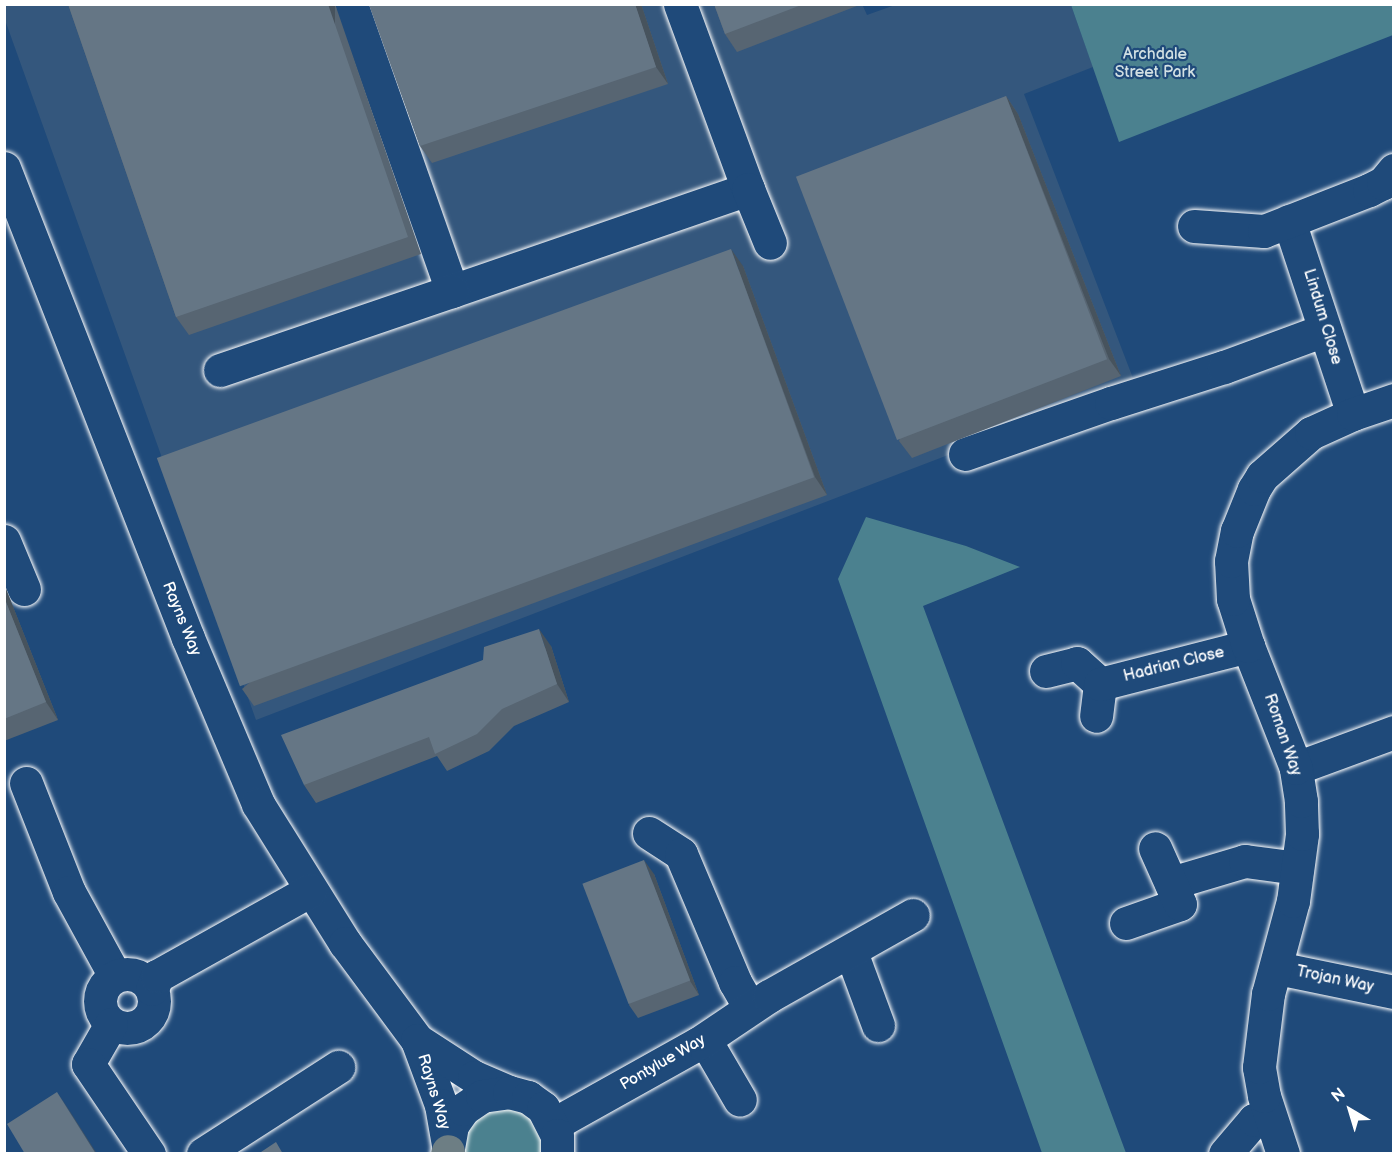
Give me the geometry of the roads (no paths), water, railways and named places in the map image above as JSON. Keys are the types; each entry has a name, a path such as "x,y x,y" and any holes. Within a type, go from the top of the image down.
{"street":[{"path":"351,4 452,291"},
{"path":"680,4 770,243"},
{"name":"Rayns Way","path":"4,168 188,638 258,804 345,943 417,1040 441,1105 448,1150"},
{"path":"1194,226 1277,226 1385,181"},
{"path":"220,370 748,189"},
{"name":"Lindum Close","path":"1277,226 1324,330 1353,414"},
{"path":"965,454 1111,403 1224,368 1324,330"},
{"name":"Roman Way","path":"1283,1154 1269,1114 1259,1067 1268,994 1277,968 1293,901 1302,834 1296,768 1248,646 1233,599 1231,561 1237,531 1254,489 1273,465 1311,433 1353,414 1394,400"},
{"path":"4,541 24,589"},
{"name":"Hadrian Close","path":"1046,672 1091,688 1248,646"},
{"path":"1296,768 1394,732"},
{"path":"26,783 69,892 115,976"},
{"path":"649,833 681,854 730,972 760,1002"},
{"path":"1155,848 1176,894"},
{"path":"1126,924 1176,894 1245,861 1297,868"},
{"path":"152,989 140,976 132,974 115,976 102,989 99,999 100,1008 111,1024 129,1028 146,1021 154,1006 152,989 157,976 311,890"},
{"name":"Pontylue Way","path":"555,1139 760,1002 913,915"},
{"path":"850,952 878,1025"},
{"name":"Trojan Way","path":"1277,968 1394,992"},
{"path":"111,1024 88,1064 149,1154"},
{"name":"Rayns Way","path":"417,1040 474,1077 509,1092 528,1097 543,1108 555,1139"},
{"path":"705,1040 740,1100"},
{"path":"203,1154 338,1067"},
{"path":"448,1150 452,1125 468,1104 491,1093 509,1092"},
{"path":"1225,1154 1254,1120 1269,1114"}],"park label":[{"name":"Archdale Street Park","path":"1155,64"}]}
